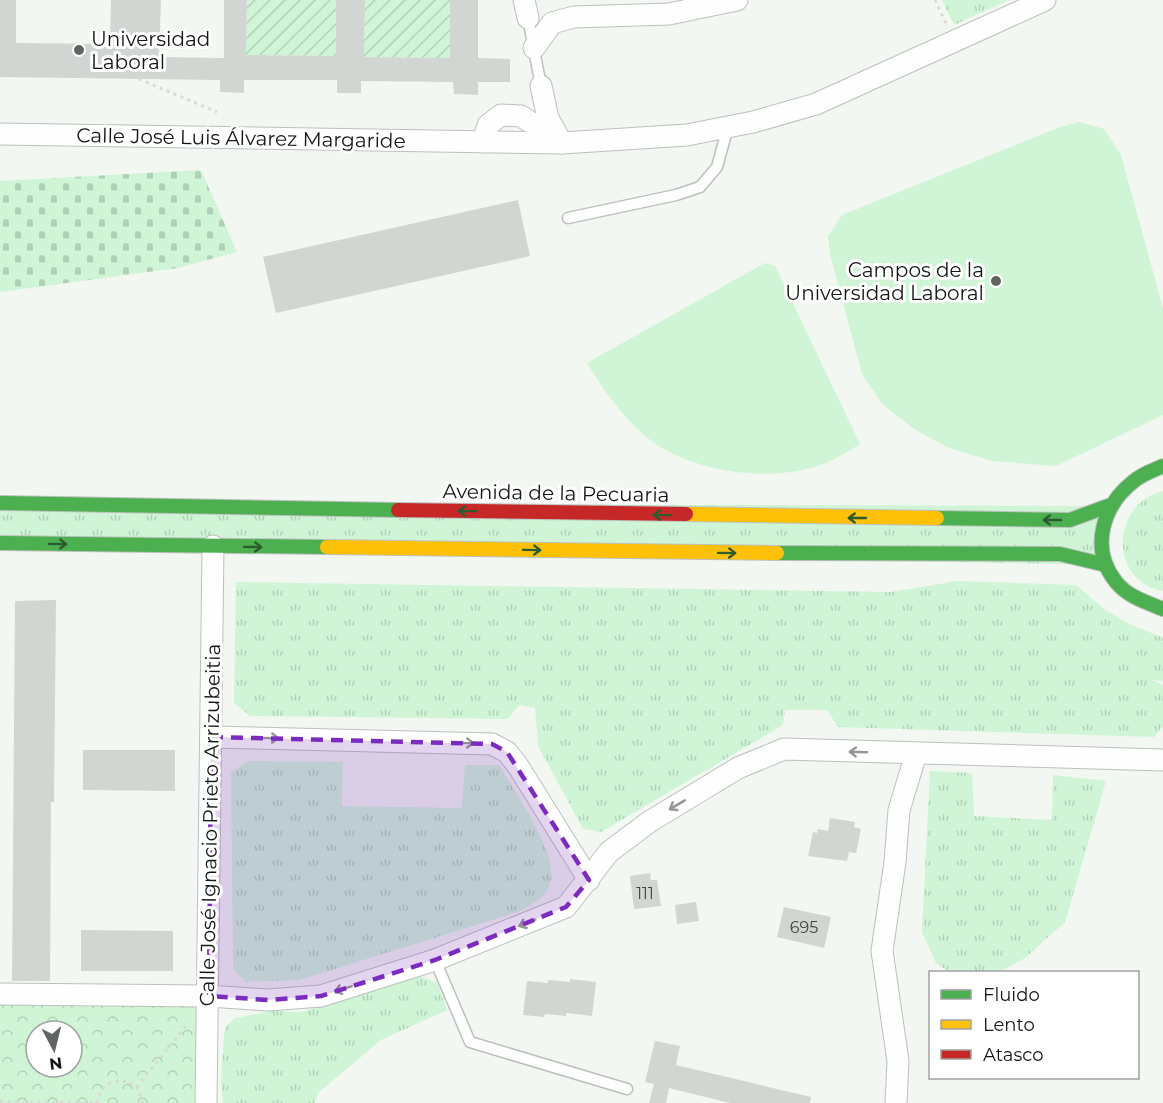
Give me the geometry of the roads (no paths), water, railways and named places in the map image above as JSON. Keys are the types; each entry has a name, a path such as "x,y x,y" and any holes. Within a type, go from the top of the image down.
{"street":[{"path":"534,48 552,22 574,17 673,14 736,0"},
{"name":"Calle José Luis Álvarez Margaride","path":"0,134 562,143 687,135 728,127 816,104 1045,0"},
{"path":"509,115 530,100 541,86"},
{"path":"541,86 548,118 562,143"},
{"path":"483,142 488,125 501,115 509,115 521,116 562,143"},
{"path":"1163,466 1128,482 1108,506 1101,522 1101,545 1106,565 1127,591 1163,618"},
{"name":"Avenida de la Pecuaria","path":"0,503 1041,520 1070,520 1108,506"},
{"path":"0,543 838,555 1060,554 1106,565"},
{"name":"Calle José Ignacio Prieto Arrizubeitia","path":"206,1103 213,546"},
{"path":"1141,601 1163,609"},
{"path":"211,737 492,744 507,752 518,766 589,880"},
{"path":"0,994 209,996 268,1000 321,996 435,960 566,906 609,852 649,822 738,768 784,748 916,754 1163,760"},
{"path":"896,1103 898,1062 882,951 895,862 899,810 916,754"}],"lane":[{"path":"526,9 541,86"},
{"path":"568,218 676,195 700,187 717,167 728,127"},
{"path":"435,960 470,1042 627,1089"}],"place":[{"name":"Universidad Laboral","path":"79,50"},
{"name":"Campos de la Universidad Laboral","path":"996,281"}]}
